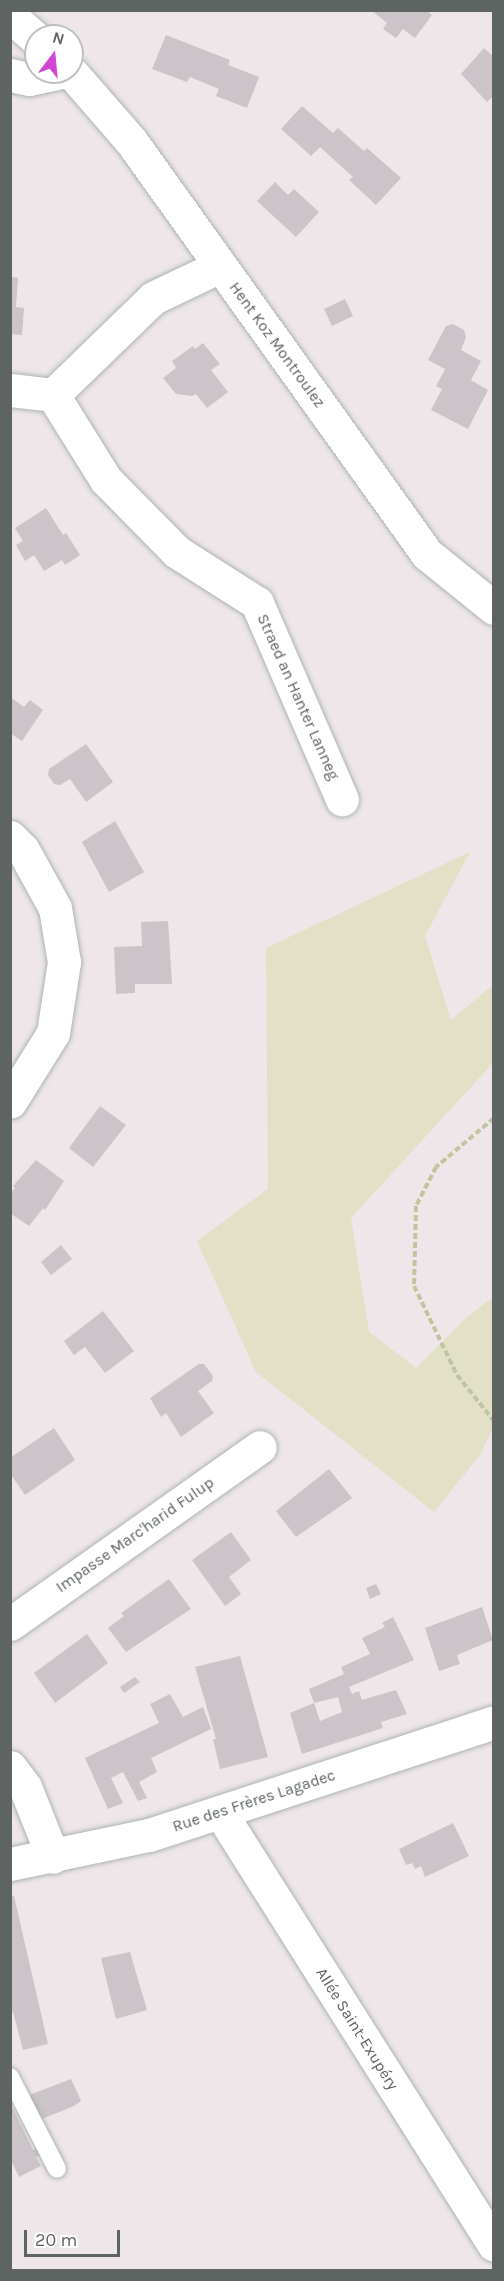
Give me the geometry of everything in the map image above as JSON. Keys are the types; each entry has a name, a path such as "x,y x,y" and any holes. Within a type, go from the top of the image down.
{"street":[{"path":"10,16 24,28"},
{"name":"Hent Koz Montroulez","path":"81,84 131,141 427,554 494,608"},
{"path":"10,390 53,394 153,298 220,266"},
{"name":"Straed an Hanter Lanneg","path":"53,394 106,480 177,552 256,603 342,799"},
{"path":"10,837 23,850 55,908 64,962 53,1033 10,1102"},
{"name":"Impasse Marc'harid Fulup","path":"10,1624 260,1447"},
{"name":"Rue des Frères Lagadec","path":"10,1864 53,1857 149,1835 494,1722"},
{"path":"10,1767 25,1787 53,1857"},
{"name":"Allée Saint-Exupéry","path":"220,1812 494,2245"}],"lane":[{"path":"10,2076 57,2169"}],"path":[{"path":"494,1118 436,1167 416,1206 414,1286 457,1375 494,1421"}],"shaded area":[{"path":"470,852 425,936 451,1020 493,985 493,1063 351,1218 369,1332 416,1368 465,1319 493,1297 493,1428 480,1455 434,1512 256,1372 197,1241 268,1189 266,948"}],"building":[{"path":"371,10 426,10 432,15 415,38 403,29 396,38 383,29 387,23"},
{"path":"166,35 230,60 228,65 259,77 247,108 216,96 219,89 190,77 187,82 152,69"},
{"path":"484,48 494,57 494,100 491,98 487,102 461,74"},
{"path":"302,106 333,133 338,128 364,151 367,148 401,178 376,205 349,180 353,177 320,147 311,156 281,129"},
{"path":"275,182 288,195 294,189 319,212 296,237 257,201"},
{"path":"10,277 18,278 16,307 24,308 22,335 10,334"},
{"path":"345,299 353,316 332,326 324,309"},
{"path":"453,324 464,330 466,337 461,350 481,361 471,380 488,390 468,429 431,410 442,389 436,386 445,369 428,360 446,326"},
{"path":"203,343 220,364 211,370 228,392 207,408 196,394 192,396 176,394 163,378 176,368 172,361 193,346 195,349"},
{"path":"46,508 63,535 66,533 80,555 65,565 62,560 44,571 34,555 25,561 16,545 23,541 15,528"},
{"path":"10,697 24,707 30,700 43,710 22,741 10,733"},
{"path":"86,744 113,782 86,802 70,779 60,785 54,784 48,775 49,769"},
{"path":"115,821 144,872 109,892 82,842"},
{"path":"168,921 172,984 135,984 135,993 116,994 114,947 142,946 141,922"},
{"path":"100,1106 126,1125 93,1167 69,1148"},
{"path":"36,1160 64,1181 45,1210 43,1208 29,1226 10,1213 10,1194 15,1188 13,1186"},
{"path":"61,1245 72,1259 51,1275 41,1262"},
{"path":"103,1311 134,1351 105,1373 85,1347 74,1355 64,1341"},
{"path":"199,1364 204,1364 213,1376 212,1381 198,1391 214,1413 181,1437 166,1413 161,1417 150,1398"},
{"path":"54,1428 75,1460 25,1495 10,1473 10,1458"},
{"path":"329,1469 352,1498 296,1537 276,1511"},
{"path":"231,1532 251,1560 229,1577 241,1594 225,1606 192,1560"},
{"path":"169,1579 191,1609 126,1652 108,1628 124,1616 121,1613"},
{"path":"376,1584 381,1594 370,1599 366,1588"},
{"path":"482,1607 493,1640 457,1655 460,1664 439,1671 425,1628"},
{"path":"393,1617 414,1660 349,1687 352,1694 359,1691 362,1700 396,1690 407,1714 381,1722 383,1728 302,1754 290,1713 314,1703 309,1689 344,1674 341,1667 370,1654 362,1638 385,1627 382,1623","holes":["338,1697 342,1712 320,1721 314,1703"]},
{"path":"87,1634 108,1663 55,1703 34,1673"},
{"path":"240,1656 268,1757 220,1769 213,1739 216,1739 195,1667"},
{"path":"135,1677 140,1682 124,1693 120,1687"},
{"path":"170,1694 183,1717 203,1707 211,1729 151,1758 157,1772 139,1782 147,1798 138,1801 123,1772 111,1778 123,1803 108,1809 85,1758 159,1723 150,1704"},
{"path":"453,1823 469,1856 425,1877 421,1866 415,1869 412,1863 406,1865 399,1849"},
{"path":"14,1896 48,2044 23,2050 13,2012 10,2013 10,1897"},
{"path":"130,1952 147,2010 116,2019 101,1958"},
{"path":"71,2079 81,2101 37,2121 27,2096"},
{"path":"10,2103 33,2150 38,2148 41,2155 36,2157 41,2166 19,2177 10,2158"}]}
